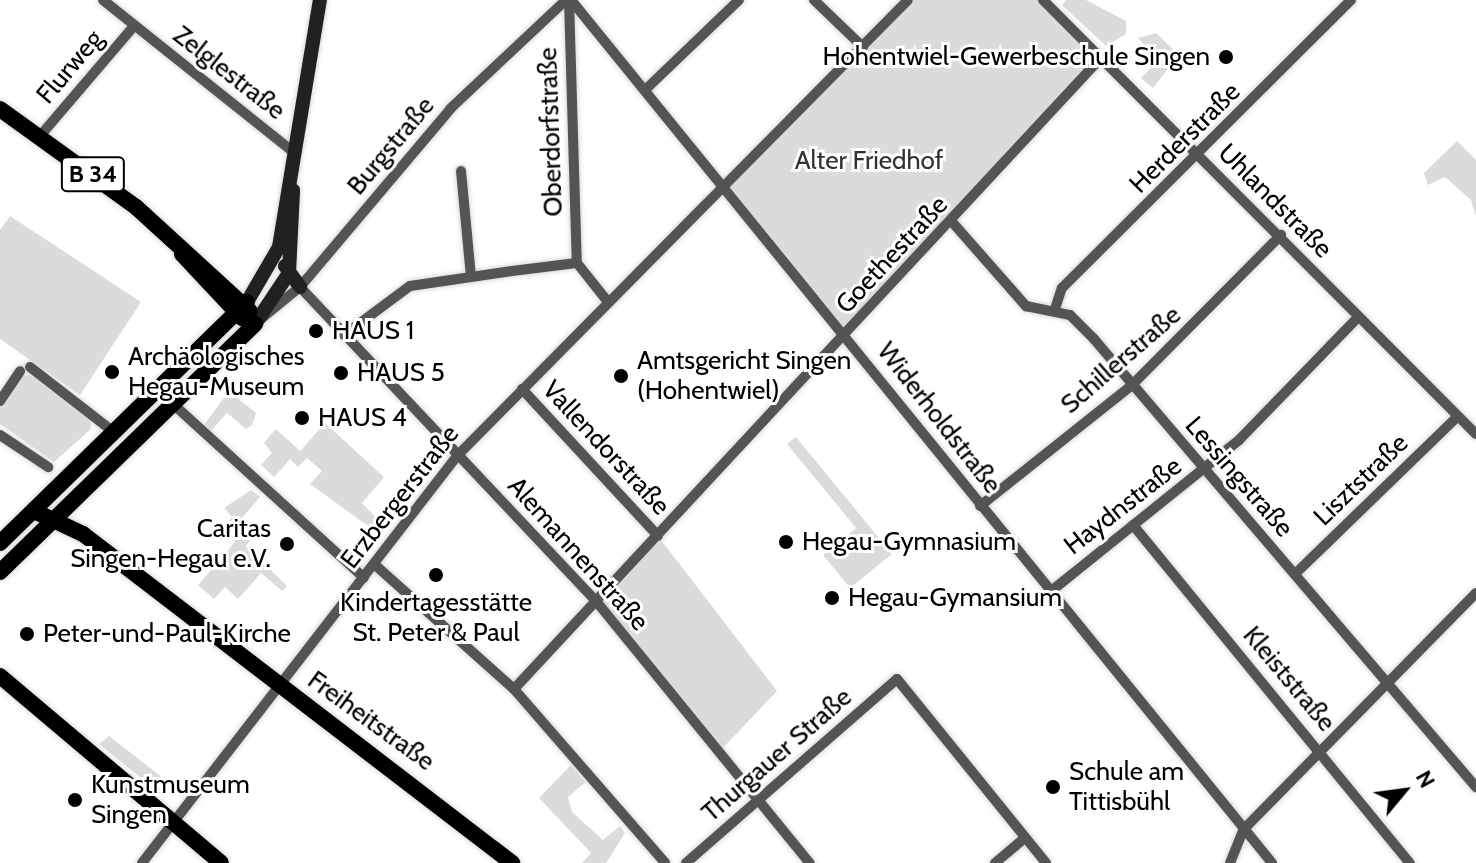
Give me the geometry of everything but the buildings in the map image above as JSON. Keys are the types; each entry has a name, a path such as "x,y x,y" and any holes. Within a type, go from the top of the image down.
{"main road":[{"path":"0,543 247,302 279,247 291,150 320,0"},
{"name":"B 34","path":"0,109 163,231 247,302 255,324"},
{"path":"0,572 255,324 289,273 295,245 291,150"},
{"name":"B 34","path":"163,231 234,315 255,324"},
{"path":"279,247 289,273 300,287"},
{"path":"79,498 83,534"},
{"name":"Freiheitstraße","path":"34,511 83,534 512,863"},
{"path":"0,676 171,825 221,863"}],"street":[{"name":"Zelglestraße","path":"103,0 291,150"},
{"name":"Widerholdstraße","path":"569,0 847,335 980,506 1272,863"},
{"name":"Oberdorfstraße","path":"569,0 577,263"},
{"name":"Burgstraße","path":"255,324 300,287 451,108 569,0"},
{"path":"645,90 739,0"},
{"path":"814,0 863,47"},
{"name":"Erzbergerstraße","path":"142,863 457,456 908,0"},
{"name":"Uhlandstraße","path":"1043,0 1098,61 1281,235 1476,434"},
{"name":"Herderstraße","path":"1055,309 1062,288 1200,157 1351,0"},
{"name":"Flurweg","path":"40,136 134,26"},
{"name":"Goethestraße","path":"514,689 953,223 1098,61"},
{"path":"461,171 471,276"},
{"name":"Lessingstraße","path":"953,223 1026,306 1055,309 1070,315 1476,787"},
{"name":"Schillerstraße","path":"980,506 1131,386 1281,235"},
{"path":"344,335 410,286 471,276 577,263 608,302"},
{"name":"Alemannenstraße","path":"300,287 596,601 810,863"},
{"name":"Haydnstraße","path":"1050,592 1205,469 1358,317"},
{"path":"0,401 25,369 115,433"},
{"name":"Vallendorstraße","path":"522,389 658,536"},
{"path":"173,404 364,578"},
{"name":"Lisztstraße","path":"1295,574 1457,417"},
{"path":"0,435 48,467"},
{"name":"Kleiststraße","path":"1133,525 1410,863"},
{"path":"374,564 514,689 665,863"},
{"path":"1230,863 1244,829 1476,593"},
{"name":"Thurgauer Straße","path":"686,863 897,679 1025,838"},
{"path":"995,863 1025,838 1046,863"}],"green space":[{"name":"Alter Friedhof","path":"908,0 1040,0 1098,61 847,335 724,186"},
{"path":"1066,0 1086,0 1126,21 1126,34 1106,46 1062,5"},
{"path":"1156,33 1179,55 1153,88 1141,78 1158,60 1138,38"},
{"path":"1457,141 1476,160 1476,217 1471,200 1445,177 1428,185 1424,173"},
{"path":"10,216 141,302 80,395 0,339 0,230"},
{"path":"30,375 90,417 91,429 54,462 0,424 0,406 20,376"},
{"path":"229,391 256,413 252,425 246,429 227,413 209,433 203,426"},
{"path":"325,423 384,477 362,503 382,524 375,531 310,484 322,471 307,458 298,467 290,459 274,477 261,465 272,453 264,443 276,429 300,451"},
{"path":"796,437 892,554 850,588 823,555 856,528 787,444"},
{"path":"251,490 260,497 237,524 252,538 246,546 287,586 282,591 261,573 238,599 225,587 214,599 198,585 235,542 221,529 232,517 224,508"},
{"path":"658,536 777,691 719,752 596,601"},
{"path":"109,736 172,785 162,795 99,744"},
{"path":"571,765 586,782 568,797 572,812 603,840 620,826 625,833 606,863 582,863 591,853 539,798"}],"place":[{"name":"Hohentwiel-Gewerbeschule Singen","path":"1226,57"},
{"name":"HAUS 1","path":"316,331"},
{"name":"Archäologisches Hegau-Museum","path":"112,372"},
{"name":"HAUS 5","path":"341,373"},
{"name":"Amtsgericht Singen (Hohentwiel)","path":"621,376"},
{"name":"HAUS 4","path":"302,418"},
{"name":"Hegau-Gymnasium","path":"786,542"},
{"name":"Caritas Singen-Hegau e.V.","path":"287,544"},
{"name":"Kindertagesstätte St. Peter & Paul","path":"436,575"},
{"name":"Hegau-Gymansium","path":"832,598"},
{"name":"Peter-und-Paul-Kirche","path":"27,634"},
{"name":"Schule am Tittisbühl","path":"1053,787"},
{"name":"Kunstmuseum Singen","path":"75,800"}]}
